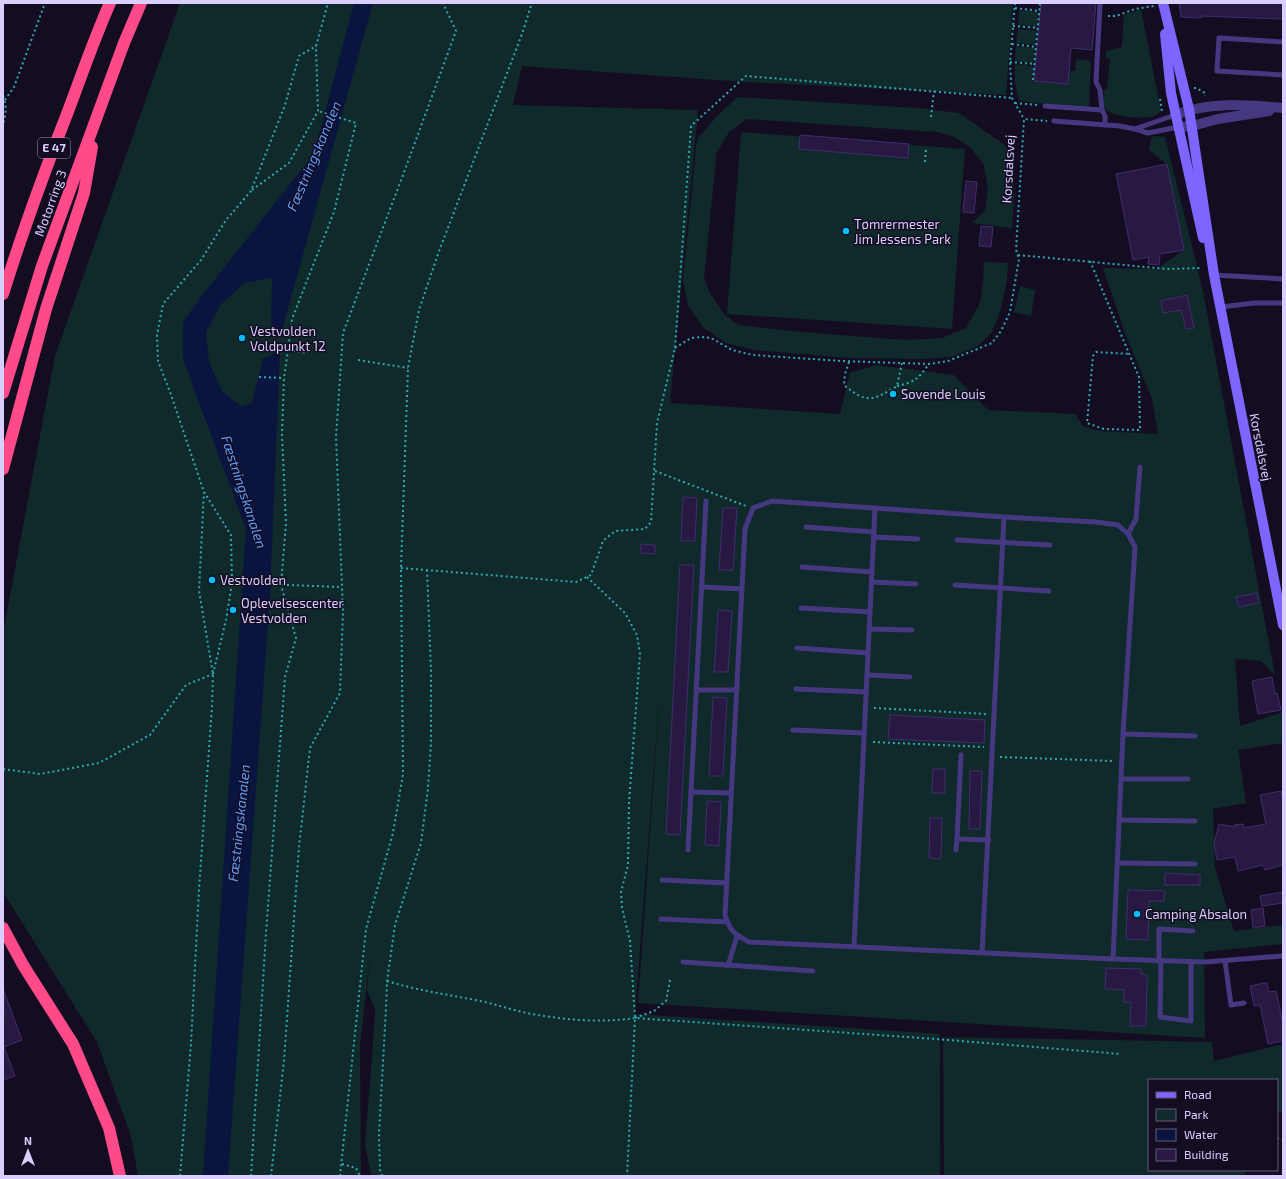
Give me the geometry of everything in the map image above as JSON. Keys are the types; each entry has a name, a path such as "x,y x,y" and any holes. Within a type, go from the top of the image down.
{"highway":[{"name":"Motorring 3","path":"3,294 15,253 44,174 96,35 110,3"},
{"name":"Motorring 3","path":"3,393 42,266 124,43 141,3"},
{"path":"3,469 46,309 84,193 96,122"},
{"path":"3,928 23,965 73,1044 109,1128 120,1176"}],"street":[{"name":"Korsdalsvej","path":"1163,4 1189,110 1213,271 1283,625"},
{"name":"Korsdalsvej","path":"1163,4 1169,82 1202,237 1213,271"},
{"path":"1176,115 1189,110 1215,105 1243,105 1283,108"},
{"path":"1178,128 1218,119 1283,108"}],"lane":[{"path":"1100,3 1096,82 1100,90 1102,110 1106,116 1105,125"},
{"path":"1283,42 1219,38 1218,71 1283,75"},
{"path":"1045,106 1102,110"},
{"path":"1135,129 1176,115"},
{"path":"1054,121 1105,125 1135,129 1148,133 1178,128"},
{"path":"1213,271 1283,279"},
{"path":"1220,307 1254,303 1283,303"},
{"path":"1128,534 1136,519 1140,467"},
{"path":"1113,959 1123,734 1136,547 1128,534 1118,525 1096,522 1004,517 772,500 753,508 745,529 725,915 731,930 737,936 750,942 854,946 982,953 1113,959 1160,961 1205,962 1283,956"},
{"path":"688,850 706,501"},
{"path":"854,946 875,508"},
{"path":"982,953 989,840 1004,517"},
{"path":"806,527 918,539"},
{"path":"957,540 1050,545"},
{"path":"802,567 872,572"},
{"path":"872,582 916,584"},
{"path":"955,585 1049,591"},
{"path":"702,587 742,588"},
{"path":"801,608 870,612"},
{"path":"870,629 912,630"},
{"path":"797,648 868,653"},
{"path":"868,675 910,677"},
{"path":"796,689 866,692"},
{"path":"697,690 736,690"},
{"path":"793,730 864,733"},
{"path":"1123,734 1195,736"},
{"path":"956,850 961,755"},
{"path":"1121,779 1188,779"},
{"path":"691,792 731,793"},
{"path":"1119,820 1195,821"},
{"path":"957,839 989,840"},
{"path":"1118,863 1195,864"},
{"path":"662,880 727,884"},
{"path":"661,919 727,922"},
{"path":"1192,961 1191,1021 1160,1017 1159,929 1193,931"},
{"path":"728,966 737,936"},
{"path":"1225,961 1231,1005 1244,1003"},
{"path":"683,962 813,971"}],"path":[{"path":"5,100 14,87 45,3"},
{"path":"180,1176 191,1044 213,674 226,620 232,583 231,535 204,492 158,361 157,335 163,304 201,260 226,220 251,190 289,163 318,111 316,46 328,3"},
{"path":"271,1176 284,1061 299,847 310,748 340,693 343,612 336,437 343,333 456,31 443,3"},
{"path":"340,1176 366,929 393,833 403,774 401,568 408,368 419,310 438,254 522,34 532,3"},
{"path":"1015,3 1010,62 1012,98 1024,119"},
{"path":"1033,80 1040,3"},
{"path":"1099,15 1116,16 1135,9 1163,4"},
{"path":"1014,8 1040,11"},
{"path":"1013,26 1038,28"},
{"path":"1011,44 1036,47"},
{"path":"251,190 285,106 299,56 316,46"},
{"path":"1010,62 1035,64"},
{"path":"401,568 576,582 591,575 603,541 615,531 645,529 651,522 657,423 675,348 691,126 746,76 1012,98"},
{"path":"931,117 934,91"},
{"path":"3,96 5,100 6,116 3,124"},
{"path":"1160,96 1162,113 1160,116"},
{"path":"1015,103 1045,106"},
{"path":"251,1176 285,677 296,638 281,585 286,522 282,435 284,378 292,319 334,212 356,122 318,111"},
{"name":"Korsdalsvej","path":"1018,255 1016,250 1024,119 1054,121"},
{"path":"925,162 926,148"},
{"path":"675,348 691,338 702,337 711,338 732,350 753,355 848,362 930,364 948,361 992,343 1001,331 1010,312 1019,259 1018,255 1166,269 1213,271"},
{"path":"1090,261 1130,354 1139,377 1140,430 1104,429 1087,423 1093,356 1096,352 1130,354"},
{"path":"288,350 308,353"},
{"path":"358,360 408,368"},
{"path":"848,362 844,385 857,396 869,399 878,397 897,386 914,381 919,378 930,364"},
{"path":"897,386 902,363"},
{"path":"259,377 284,378"},
{"path":"654,471 753,508"},
{"path":"204,492 199,591 213,674"},
{"path":"382,1176 380,1170 379,1133 387,981 395,925 420,843 428,788 431,743 431,671 427,570"},
{"path":"587,577 625,613 637,635 640,654 629,802 628,865 621,892 623,914 630,940 635,1018 627,1176"},
{"path":"232,583 342,587"},
{"path":"3,769 40,774 99,763 150,735 186,685 213,674"},
{"path":"866,708 995,714"},
{"path":"864,742 993,748"},
{"path":"993,757 1122,762"},
{"path":"387,981 402,986 532,1014 571,1020 615,1021 635,1018 654,1012 666,1001 670,980"},
{"path":"635,1018 936,1039 1121,1054"},
{"path":"342,1164 356,1168 360,1176"}],"green space":[{"path":"180,3 1013,3 1006,95 745,82 522,66 513,105 698,110 670,403 840,414 850,373 876,365 954,375 988,410 1075,414 1083,426 1100,431 1158,434 1152,399 1126,336 1103,268 1157,269 1184,250 1167,164 1149,150 1152,136 1165,137 1203,291 1275,675 1261,661 1235,659 1240,726 1283,712 1283,743 1238,750 1246,803 1213,809 1215,868 1234,931 1283,925 1283,944 1204,952 1205,1038 638,1003 661,676 635,1014 940,1034 940,1176 371,1176 365,1144 375,1009 367,991 370,957 360,1046 361,1176 138,1176 131,1136 97,1042 3,892 3,633 55,356"},
{"path":"1141,9 1161,111 1157,115 1151,117 1137,118 1121,116 1109,111 1104,106 1103,94 1104,90 1107,89 1110,59 1106,58 1106,51 1122,47 1124,15"},
{"path":"1019,10 1038,12 1037,27 1018,25"},
{"path":"1018,29 1037,31 1035,45 1016,43"},
{"path":"1016,46 1035,48 1034,63 1015,61"},
{"path":"1076,59 1091,61 1089,108 1019,101 1015,83 1015,64 1034,66 1032,81 1067,84 1069,71 1075,71"},
{"path":"738,97 917,108 959,113 1006,146 1013,172 1014,200 1012,228 972,223 985,210 988,190 984,165 970,147 952,136 937,132 747,119 729,132 716,154 704,278 710,293 724,314 738,325 801,332 905,340 942,338 966,328 980,303 984,262 1008,263 1007,280 1000,312 992,332 978,346 951,357 921,359 850,358 754,350 726,343 704,328 688,306 683,280 697,139 718,115"},
{"name":"Tømrermester Jim Jessens Park","path":"741,132 965,149 952,329 727,314"},
{"path":"1020,286 1035,290 1031,316 1014,312"},
{"path":"943,1037 1212,1042 1214,1061 1283,1044 1283,1112 1278,1112 1278,1079 1148,1079 1148,1171 1246,1171 1244,1176 944,1176"}],"water":[{"name":"Fæstningskanalen","path":"354,3 373,3 280,337 271,333 272,278 245,283 221,304 206,332 209,362 222,391 241,406 252,403 263,359 280,351 270,595 228,1176 203,1176 246,529 183,359 183,322 200,298 314,154"}],"building":[{"path":"1041,3 1096,3 1092,50 1071,48 1068,84 1034,81"},
{"path":"1179,3 1283,3 1283,19 1201,16 1201,18 1181,17"},
{"path":"800,135 909,144 908,158 799,149"},
{"path":"1167,164 1184,250 1160,254 1159,265 1148,264 1149,257 1133,260 1116,174"},
{"path":"966,181 977,182 974,213 963,212"},
{"path":"981,226 993,227 991,247 979,246"},
{"path":"1187,295 1194,328 1186,329 1181,310 1163,313 1161,301"},
{"path":"683,497 697,498 695,541 681,541"},
{"path":"723,508 737,508 733,570 719,570"},
{"path":"641,544 655,545 655,554 641,553"},
{"path":"680,565 694,565 680,835 666,834"},
{"path":"1257,593 1259,603 1239,607 1236,597"},
{"path":"718,610 732,611 728,672 714,672"},
{"path":"1272,677 1275,694 1277,693 1281,710 1258,714 1252,681"},
{"path":"713,697 727,698 723,776 709,776"},
{"path":"890,715 985,720 984,743 888,739"},
{"path":"933,769 945,769 945,793 932,793"},
{"path":"970,771 982,771 980,829 969,829"},
{"path":"1281,791 1283,796 1283,865 1265,870 1263,865 1238,871 1235,857 1217,860 1214,843 1219,824 1234,827 1234,825 1243,824 1244,828 1266,824 1260,795"},
{"path":"707,801 721,802 719,846 705,845"},
{"path":"930,818 942,818 941,859 929,858"},
{"path":"1165,873 1200,875 1200,885 1165,885"},
{"path":"1128,890 1165,891 1164,901 1149,901 1148,940 1126,939"},
{"path":"1283,892 1283,903 1262,906 1260,896"},
{"path":"1263,908 1265,926 1253,928 1251,910"},
{"path":"1106,968 1141,969 1141,974 1147,975 1146,1026 1130,1026 1131,1002 1124,1002 1124,990 1105,989"},
{"path":"1267,983 1269,992 1276,991 1283,1024 1283,1041 1268,1044 1260,1005 1254,1006 1250,986"},
{"path":"4,991 22,1040 4,1047 15,1076 3,1080"}],"place":[{"name":"Tømrermester Jim Jessens Park","path":"846,231"},
{"name":"Vestvolden Voldpunkt 12","path":"242,338"},
{"name":"Sovende Louis","path":"893,394"},
{"name":"Vestvolden","path":"212,580"},
{"name":"Oplevelsescenter Vestvolden","path":"233,610"},
{"name":"Camping Absalon","path":"1137,914"}]}
